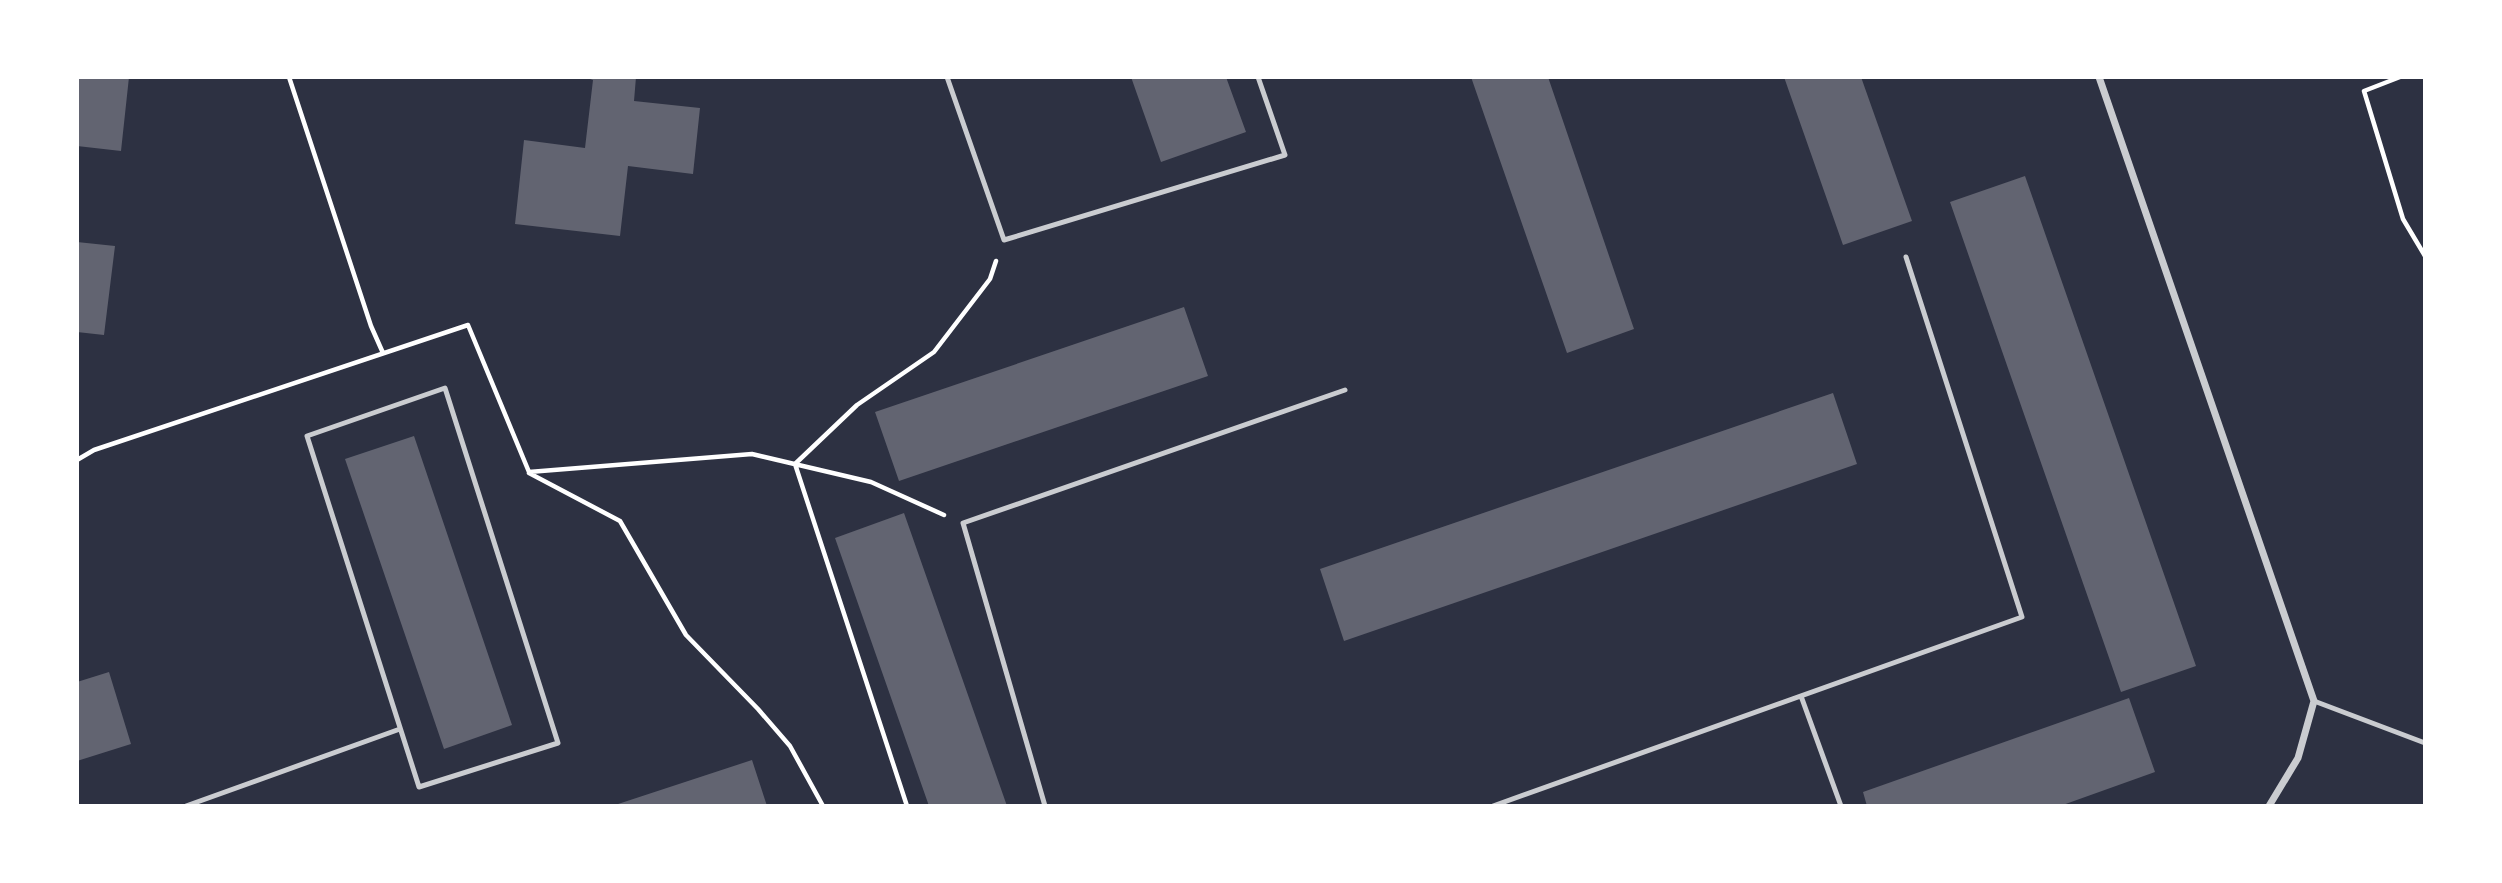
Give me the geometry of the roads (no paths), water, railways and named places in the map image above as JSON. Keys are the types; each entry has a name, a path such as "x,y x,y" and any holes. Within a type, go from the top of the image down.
{"street":[{"path":"2099,77 2314,701 2298,758 2269,806"}],"lane":[{"path":"947,77 1004,240 1285,155 1258,77"},
{"path":"1493,806 2022,617 1906,257"},
{"path":"445,388 558,743 419,787 400,729 307,436 445,388"},
{"path":"1045,806 962,523 1345,390"},
{"path":"1801,696 1841,806"},
{"path":"2314,701 2425,743"},
{"path":"186,806 400,729"}]}
